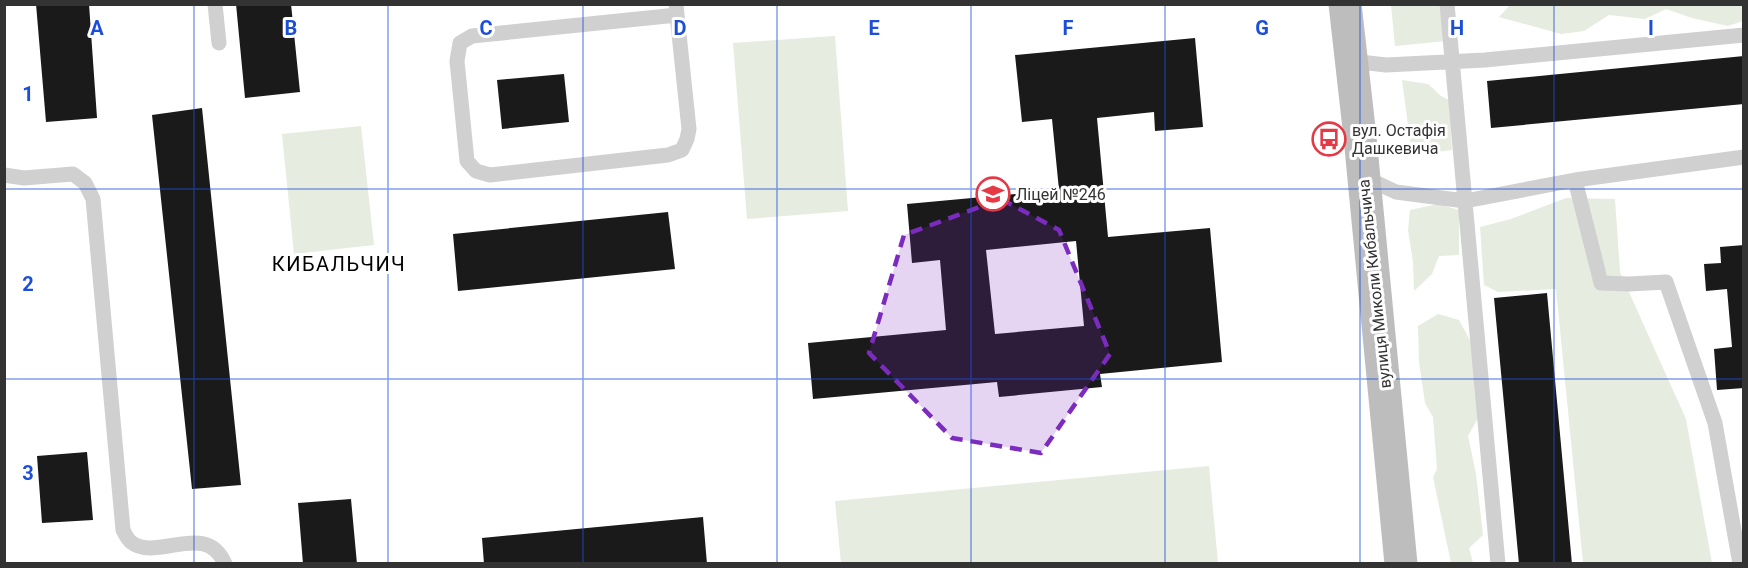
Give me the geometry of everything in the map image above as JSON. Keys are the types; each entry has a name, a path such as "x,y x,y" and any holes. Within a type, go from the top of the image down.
{"street":[{"name":"вулиця Миколи Кибальчича","path":"1345,4 1401,564"}],"lane":[{"path":"215,4 219,43"},
{"path":"1447,4 1497,564"},
{"path":"677,10 689,129 682,150 668,155 490,175 476,171 467,161 457,61 460,44 466,39 472,36 677,10"},
{"path":"1351,61 1386,65 1453,62 1743,35"},
{"path":"1364,177 1396,192 1465,201 1575,180 1743,157"},
{"path":"4,175 24,177 72,174 85,183 93,199 123,530 130,542 144,548 201,542 217,549 225,564"},
{"path":"1575,180 1601,283 1666,282 1715,423 1740,564"}],"highlighted area":[{"path":"1001,199 1059,230 1110,354 1041,453 952,438 869,353 904,235"}],"shaded area":[{"path":"1391,5 1441,5 1446,41 1395,46"},
{"path":"1510,5 1743,5 1743,21 1728,26 1692,18 1666,9 1645,19 1609,15 1584,31 1561,34 1499,17"},
{"path":"835,36 848,211 747,219 733,43"},
{"path":"1402,80 1428,84 1449,100 1452,150 1412,155"},
{"path":"361,126 374,245 294,254 282,134"},
{"path":"1566,198 1615,199 1620,272 1686,419 1712,563 1583,563 1556,289 1498,292 1484,285 1480,227 1511,219"},
{"path":"1438,204 1459,210 1459,255 1439,256 1432,274 1414,291 1413,262 1408,230 1410,210"},
{"path":"1438,314 1459,320 1471,342 1478,418 1468,436 1476,474 1483,535 1469,548 1473,563 1451,563 1433,477 1437,469 1433,417 1425,403 1419,362 1418,326"},
{"path":"1209,466 1218,563 841,563 835,501"}],"building":[{"path":"36,4 89,4 97,118 46,122"},
{"path":"236,4 291,4 300,92 245,98"},
{"name":"Ліцей №246","path":"1195,38 1203,127 1155,131 1154,112 1097,118 1108,237 1210,228 1222,362 1100,374 1102,387 999,397 997,382 813,399 808,343 946,330 940,260 912,263 907,204 1059,190 1052,119 1022,122 1015,55","holes":["1076,241 1084,326 995,334 986,250"]},
{"path":"1744,56 1744,104 1491,128 1487,81"},
{"path":"564,74 569,122 502,129 497,80"},
{"path":"202,108 241,485 192,489 152,115"},
{"path":"668,212 675,269 458,291 453,234"},
{"path":"1744,245 1744,388 1717,390 1714,349 1732,347 1727,289 1706,291 1704,264 1721,263 1720,247"},
{"path":"1547,293 1572,564 1519,564 1494,298"},
{"path":"87,452 93,520 42,523 37,456"},
{"path":"351,499 357,564 303,564 298,503"},
{"path":"703,517 707,564 484,564 482,538"}],"place":[{"name":"вул. Остафія Дашкевича","path":"1329,139"},
{"name":"Ліцей №246","path":"993,194"}],"district":[{"name":"КИБАЛЬЧИЧ","path":"339,264"}]}
